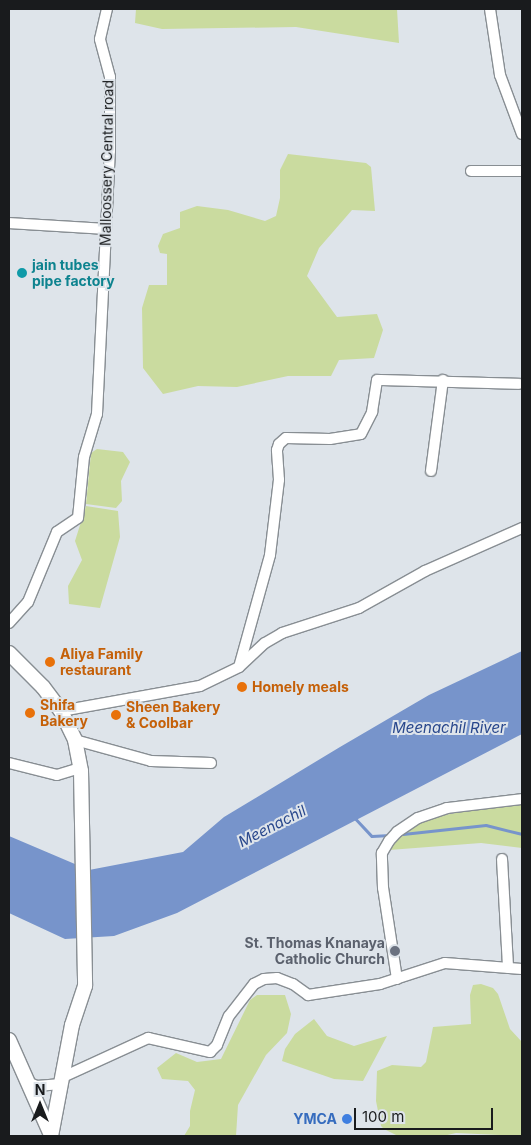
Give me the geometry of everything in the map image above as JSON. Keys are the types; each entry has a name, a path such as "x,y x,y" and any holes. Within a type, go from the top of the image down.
{"main road":[{"path":"9,653 43,687 62,711 75,740 80,770 86,956 85,986 72,1025 51,1135"},
{"path":"9,1040 51,1135"}],"street":[{"name":"Malloossery Central road","path":"9,623 28,602 57,532 78,518 84,457 97,414 101,229 110,77 100,39 107,9"},
{"path":"490,9 500,75 522,134"},
{"path":"471,170 522,171"},
{"path":"9,223 101,229"},
{"path":"239,667 270,555 279,480 277,450 279,444 286,438 330,439 361,434 372,412 377,380 443,380 519,384"},
{"path":"431,471 443,380"},
{"path":"62,711 200,686 239,667 265,643 282,633 359,608 425,571 522,528"},
{"path":"75,740 151,761 211,763"},
{"path":"9,763 57,775 80,770"},
{"path":"397,979 383,888 382,853 397,832 418,818 447,808 522,799"},
{"path":"502,860 508,968"},
{"path":"27,1082 38,1086 62,1081 148,1038 210,1052 217,1045 229,1016 254,984 264,979 277,978 293,984 308,996 397,979 445,963 522,969"}],"green space":[{"path":"136,9 397,9 399,43 296,27 162,29 135,23"},
{"path":"288,154 366,163 371,167 375,211 352,210 319,248 307,276 337,317 377,314 383,330 374,358 339,360 331,376 288,376 237,387 198,386 163,394 143,368 142,308 149,285 167,285 167,254 160,253 158,246 163,234 180,228 180,212 197,206 228,210 265,221 276,216 280,198 280,170"},
{"path":"97,449 123,452 130,462 121,481 122,501 116,508 86,504 91,453"},
{"path":"86,506 118,511 120,537 100,608 69,604 68,586 82,560 75,541"},
{"path":"506,804 522,805 522,848 481,843 389,850 398,833 433,817"},
{"path":"481,984 493,988 498,994 510,1029 522,1042 522,1136 456,1133 443,1136 398,1136 384,1129 381,1126 376,1101 377,1071 392,1065 421,1067 426,1062 433,1027 471,1024 470,995 473,985"},
{"path":"257,995 285,995 291,1014 287,1033 266,1055 238,1105 236,1136 184,1136 190,1126 190,1111 195,1090 188,1081 162,1079 157,1068 176,1053 197,1062 221,1059 250,1000"},
{"path":"314,1019 327,1036 354,1046 387,1036 363,1081 334,1079 282,1061 285,1049 295,1034"}],"water":[{"name":"Meenachil River","path":"522,651 522,734 177,913 114,936 65,939 9,913 9,836 89,870 183,852 224,817 340,747 429,695"}],"waterway":[{"path":"356,819 372,836 390,835"},
{"path":"403,834 486,825 522,834"}],"place":[{"name":"jain tubes pipe factory","path":"22,273"},
{"name":"Aliya Family restaurant","path":"50,662"},
{"name":"Homely meals","path":"242,687"},
{"name":"Shifa Bakery","path":"30,713"},
{"name":"Sheen Bakery & Coolbar","path":"116,715"},
{"name":"St. Thomas Knanaya Catholic Church","path":"395,951"},
{"name":"YMCA","path":"347,1119"}],"water label":[{"name":"Meenachil","path":"272,826"}]}
